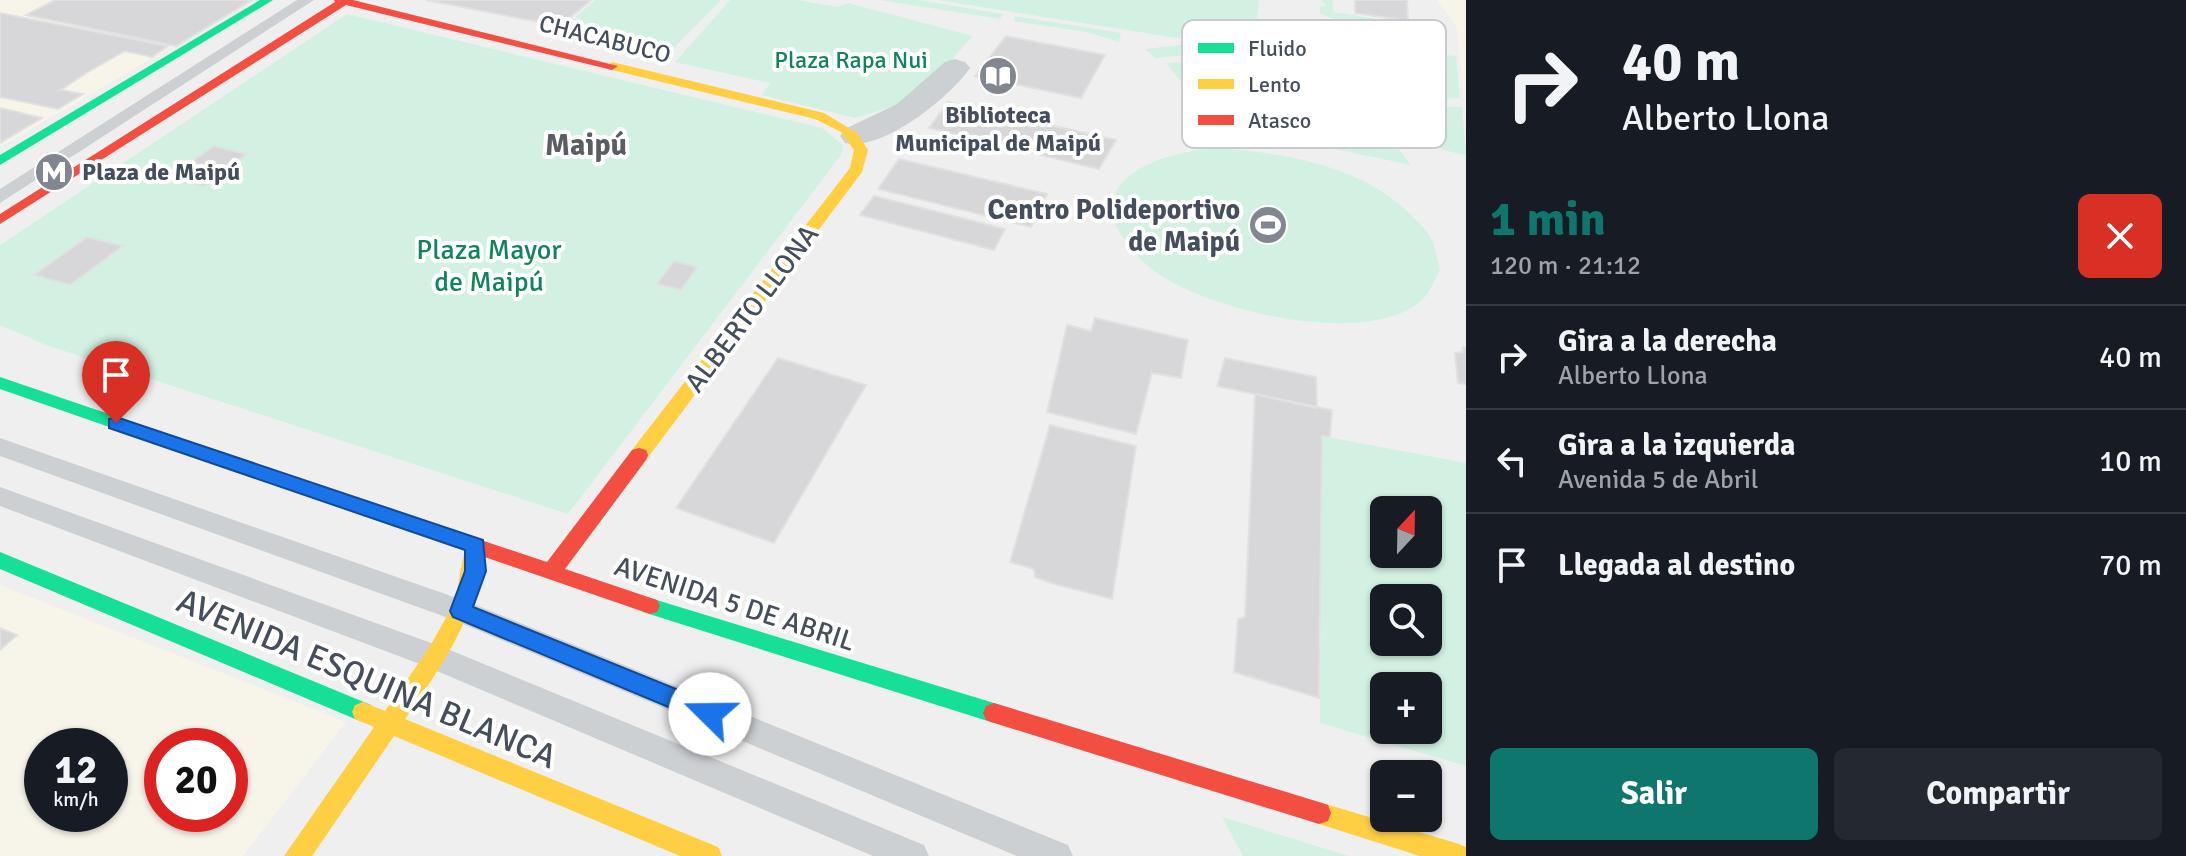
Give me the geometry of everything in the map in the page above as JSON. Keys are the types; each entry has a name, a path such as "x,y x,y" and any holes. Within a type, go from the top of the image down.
{"main road":[{"path":"0,161 268,0"},
{"path":"0,220 343,0"},
{"name":"CHACABUCO","path":"343,0 819,116 856,136"},
{"name":"ALBERTO LLONA","path":"550,573 857,169 863,152 856,136"},
{"name":"AVENIDA 5 DE ABRIL","path":"0,383 550,573 1044,730 1459,856"},
{"path":"297,856 435,657 461,611 475,571 476,546"},
{"name":"AVENIDA ESQUINA BLANCA","path":"0,560 709,856"}],"street":[{"path":"856,136 908,111 955,68"}],"lane":[{"path":"0,197 307,0"},
{"path":"0,447 461,611 1056,856"},
{"path":"0,496 435,657 912,856"}],"shaded area":[{"path":"0,0 252,0 0,147"},
{"path":"1437,0 1466,0 1466,122 1457,28"},
{"path":"0,585 346,722 243,856 0,856"}],"green space":[{"path":"595,0 721,0 667,55 560,31"},
{"name":"Plaza Rapa Nui","path":"730,0 797,0 838,7 848,3 973,36 916,99 855,118 762,95 770,83 675,62"},
{"path":"880,0 918,0 1003,14 1000,19"},
{"path":"938,0 1259,0 1257,20 1182,20 1182,39"},
{"path":"1321,0 1332,0 1333,12 1384,20 1336,20 1320,13 1320,6 1327,6"},
{"name":"Plaza Mayor de Maipú","path":"347,14 822,128 843,145 841,155 568,514 46,345 0,325 0,245"},
{"path":"1015,16 1121,33 1119,42 1087,32 1013,21"},
{"path":"1182,45 1182,56 1155,58 1145,49"},
{"path":"1446,55 1456,56 1460,99 1446,98"},
{"path":"1182,62 1182,82 1181,82 1166,63"},
{"path":"1446,106 1462,107 1466,155 1441,148 1446,148"},
{"name":"Centro Polideportivo de Maipú","path":"1217,148 1270,154 1324,166 1375,187 1397,202 1423,227 1433,243 1440,270 1425,297 1401,313 1367,322 1328,323 1286,319 1205,297 1172,282 1148,266 1125,240 1114,218 1114,198 1123,182 1140,169 1162,159"},
{"path":"1330,148 1398,148 1411,165"},
{"path":"1322,436 1466,463 1466,766 1391,744 1442,744 1442,672 1370,672 1370,738 1320,723"},
{"path":"1222,817 1349,856 1243,856"}],"building":[{"path":"55,0 252,0 176,46 26,15"},
{"path":"426,0 591,0 560,26"},
{"path":"1355,0 1407,0 1408,20 1355,13"},
{"path":"0,13 168,46 152,57 125,51 88,72 61,90 83,94 58,109 0,97"},
{"path":"1006,36 1105,55 1081,98 975,76"},
{"path":"948,102 1116,140 1099,169 929,128"},
{"path":"0,108 9,110 42,118 0,143"},
{"path":"214,146 247,154 204,186 170,177"},
{"path":"899,159 1047,194 1031,227 878,189"},
{"path":"874,196 1005,229 994,250 860,215"},
{"path":"87,237 123,246 70,285 34,275"},
{"path":"674,261 697,267 681,290 657,284"},
{"path":"1095,318 1188,340 1181,378 1152,373 1136,434 1047,412 1067,325 1091,331"},
{"path":"1463,347 1466,348 1466,384 1458,383 1455,353 1463,352"},
{"path":"778,358 866,385 774,543 676,508"},
{"path":"1225,358 1316,377 1317,408 1217,386"},
{"path":"1255,394 1332,410 1330,437 1322,436 1319,698 1234,672 1238,619 1245,617"},
{"path":"1050,425 1136,446 1112,599 1051,583 1035,577 1034,569 1010,562"},
{"path":"0,628 17,635 0,650"}],"traffic: fast":[{"path":"0,161 268,0"},
{"path":"0,383 367,509"},
{"path":"0,560 363,712"},
{"path":"650,606 994,713"}],"traffic: slow":[{"path":"612,66 819,116 853,135 861,150 857,169 639,455"},
{"path":"297,856 444,643 466,596 476,546"},
{"path":"363,712 709,856"},
{"path":"1319,813 1459,856"}],"traffic: jam":[{"path":"339,0 612,66"},
{"path":"0,220 346,0"},
{"path":"550,573 639,455"},
{"path":"367,509 650,606"},
{"path":"994,713 1319,813"}],"place":[{"name":"Biblioteca Municipal de Maipú","path":"998,76"},
{"name":"Plaza de Maipú","path":"54,172"},
{"name":"Centro Polideportivo de Maipú","path":"1268,225"}],"district":[{"name":"Maipú","path":"586,145"}],"route":[{"path":"116,423 476,546 475,571 461,611 710,714"}]}
